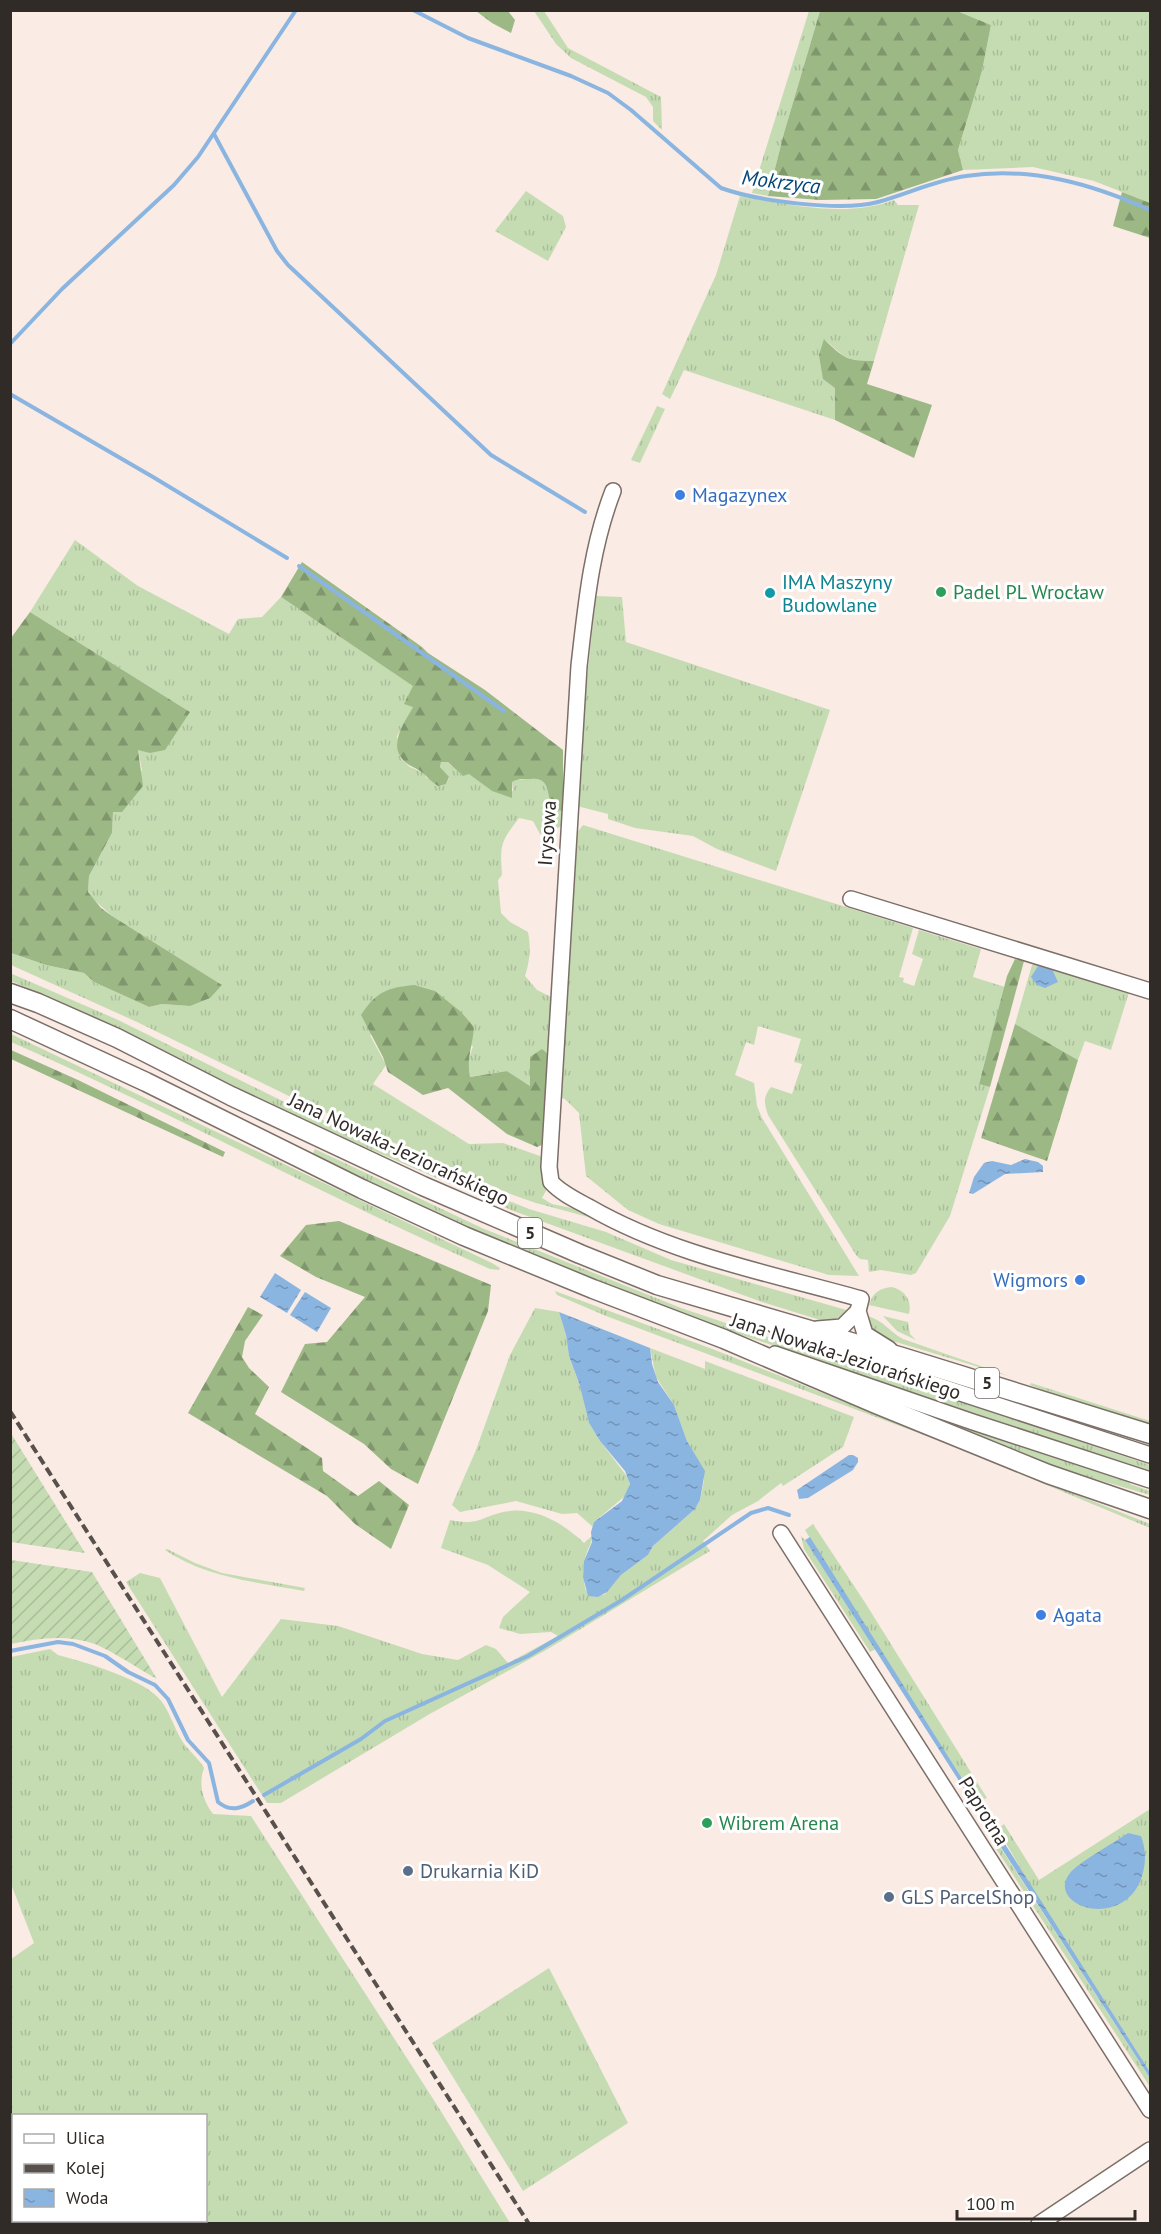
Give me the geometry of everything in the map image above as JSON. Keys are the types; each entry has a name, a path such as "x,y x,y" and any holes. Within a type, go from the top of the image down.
{"main road":[{"name":"Jana Nowaka-Jeziorańskiego","path":"10,992 154,1056 192,1077 348,1152 502,1221 657,1285 758,1316"},
{"name":"Jana Nowaka-Jeziorańskiego","path":"10,1018 464,1236 618,1299 724,1339"},
{"name":"5","path":"758,1316 902,1357 1150,1434"},
{"name":"5","path":"724,1339 1048,1474 1150,1509"}],"street":[{"name":"Irysowa","path":"613,491 601,523 588,584 579,666 549,1167 551,1182 563,1193 600,1214 652,1238 706,1256 861,1299 858,1311"},
{"path":"851,899 1150,991"},
{"path":"808,1330 842,1327 858,1311 865,1334 902,1357"},
{"name":"Jana Nowaka-Jeziorańskiego","path":"758,1316 826,1349 1150,1455"},
{"name":"Jana Nowaka-Jeziorańskiego","path":"724,1339 797,1360 1150,1480"},
{"name":"Paprotna","path":"781,1533 1150,2110"},
{"path":"1039,2223 1150,2150"}],"green space":[{"path":"476,11 508,11 515,20 511,33 492,23"},
{"path":"534,11 544,11 568,48 661,97 662,130 653,121 653,107 646,97 571,58 556,44"},
{"path":"809,11 820,11 768,196 752,193"},
{"path":"820,11 957,11 991,25 982,71 958,150 963,170 876,199 820,200 768,196"},
{"path":"957,11 1150,11 1150,203 1094,181 1033,167 963,170 958,150 982,71 991,25"},
{"path":"526,191 563,216 566,227 548,261 495,231"},
{"path":"1122,192 1150,203 1150,238 1113,226"},
{"path":"740,196 778,203 837,209 876,205 894,200 898,205 919,205 874,361 846,357 824,339 835,388 835,420 684,370 670,399 662,394 716,275"},
{"path":"824,339 846,357 874,361 867,384 932,405 914,458 835,420 835,388 823,379 819,355"},
{"path":"657,406 665,409 640,463 631,460"},
{"path":"75,540 138,586 229,634 238,619 262,617 281,597 414,686 405,704 414,706 397,736 398,751 401,759 410,767 422,772 427,778 446,784 449,778 440,767 441,762 448,762 462,775 469,773 492,791 513,791 512,782 521,779 543,781 554,810 563,811 561,826 545,835 540,834 533,821 519,818 503,844 502,875 498,880 501,913 510,922 528,932 530,954 525,976 537,990 553,998 549,1055 530,1086 507,1071 469,1077 467,1065 473,1046 370,1035 386,1065 373,1084 469,1144 503,1143 540,1156 544,1162 548,1187 542,1198 552,1204 586,1211 607,1222 513,1195 295,1099 137,1022 11,965 11,953 46,965 84,973 94,982 149,1007 162,1004 190,1006 222,985 112,916 88,892 89,876 112,833 113,812 142,770 138,750 190,712 30,612"},
{"path":"302,562 428,653 485,690 563,750 563,811 554,810 546,785 538,779 522,779 512,782 512,798 492,791 469,774 463,776 448,762 441,762 440,767 449,777 446,784 438,786 421,771 405,762 399,754 397,740 413,707 404,704 413,686 281,597"},
{"path":"596,596 622,597 626,642 830,710 776,871 717,849 693,836 635,828 608,819 608,814 577,806"},
{"path":"30,612 190,712 165,750 150,753 138,750 143,786 122,812 113,812 112,833 89,876 88,892 101,908 112,916 222,985 210,998 190,1006 162,1004 149,1007 94,982 84,973 46,965 11,953 11,638"},
{"path":"583,825 913,928 899,977 904,978 903,982 914,986 923,959 912,954 919,930 981,949 973,977 1005,987 979,1083 990,1087 950,1216 916,1273 911,1275 881,1270 869,1272 868,1260 860,1259 856,1255 768,1115 765,1097 771,1087 792,1094 802,1064 794,1062 801,1039 758,1026 754,1045 746,1042 735,1075 754,1083 757,1106 762,1118 859,1276 829,1275 659,1224 628,1210 586,1176 579,1113 565,1099 558,1097 576,834"},
{"path":"1015,959 1024,961 990,1087 979,1084 1007,976"},
{"path":"1039,961 1130,989 1111,1050 1085,1041 1078,1060 1015,1024 1032,965"},
{"path":"10,973 116,1019 307,1113 504,1199 529,1209 606,1232 671,1260 850,1311 833,1324 762,1302 511,1210 309,1123 115,1028 11,981"},
{"path":"414,985 435,991 461,1012 474,1027 469,1058 470,1077 507,1071 530,1086 530,1057 542,1049 549,1055 544,1144 537,1147 507,1134 448,1088 423,1095 388,1072 383,1057 361,1015 383,992"},
{"path":"1015,1024 1078,1060 1047,1161 981,1138"},
{"path":"11,1034 500,1268 499,1270 490,1269 430,1242 131,1097 11,1042"},
{"path":"11,1050 225,1152 223,1157 11,1059"},
{"path":"315,1149 482,1228 681,1308 1150,1465 1150,1472 676,1313 477,1233 312,1155"},
{"path":"339,1221 491,1285 488,1311 418,1484 391,1469 364,1444 281,1392 305,1344 327,1342 365,1297 316,1277 280,1256 306,1225"},
{"path":"892,1287 907,1297 910,1305 909,1314 869,1305 878,1292"},
{"path":"555,1291 715,1350 1150,1524 1150,1528 948,1444 606,1316 557,1295"},
{"path":"248,1307 263,1315 245,1341 242,1357 249,1368 269,1387 255,1414 322,1458 323,1471 358,1496 379,1481 409,1505 391,1549 355,1524 327,1496 188,1413"},
{"path":"535,1308 559,1312 569,1356 579,1383 589,1423 629,1479 630,1487 625,1496 594,1522 593,1527 577,1513 562,1514 516,1501 460,1512 452,1505 476,1450 510,1355"},
{"path":"865,1315 882,1323 903,1339 1012,1377 873,1335"},
{"path":"883,1316 908,1322 910,1334 916,1340 897,1331"},
{"path":"650,1348 705,1369 705,1361 854,1417 843,1447 783,1486 781,1483 758,1501 732,1515 703,1541 710,1551 546,1650 428,1715 281,1803 267,1803 126,1582 140,1573 160,1578 222,1697 281,1619 338,1626 422,1654 458,1660 486,1645 496,1649 508,1663 558,1636 551,1632 520,1634 499,1628 503,1617 530,1592 488,1565 441,1548 450,1520 471,1522 499,1513 523,1511 556,1522 584,1543 592,1536 584,1564 585,1587 586,1591 604,1595 621,1575 648,1555 653,1546 695,1509 700,1500 704,1480 704,1471 687,1441 674,1405 656,1377"},
{"path":"1031,1383 1150,1421 1150,1428 1072,1402 1030,1385"},
{"path":"904,1406 1130,1481 1130,1484 1150,1491 1150,1495 1044,1464"},
{"path":"10,1434 12,1435 85,1553 11,1542"},
{"path":"813,1524 987,1798 977,1802 805,1530"},
{"path":"801,1536 876,1649 870,1652 804,1549"},
{"path":"165,1550 222,1573 305,1588 304,1591 232,1578 197,1567"},
{"path":"11,1560 92,1572 157,1679 111,1652 84,1641 53,1638 11,1644"},
{"path":"50,1649 58,1655 130,1679 143,1686 162,1702 183,1743 204,1768 201,1780 202,1792 213,1814 251,1816 510,2223 11,2223 11,1959 34,1943 11,1884 11,1657"},
{"path":"1150,1809 1150,2072 1030,1885 998,1829 1004,1824 1039,1880"},
{"path":"991,1833 1150,2078 1150,2087 988,1836"},
{"path":"549,1968 628,2123 523,2191 432,2043"}],"water":[{"path":"1038,966 1052,969 1058,982 1045,988 1037,985 1031,977"},
{"path":"1025,1159 1038,1162 1043,1166 1043,1172 1005,1174 973,1194 969,1193 974,1177 984,1163 992,1161 1011,1165"},
{"path":"275,1273 301,1290 287,1313 260,1297"},
{"path":"305,1292 331,1308 317,1332 290,1315"},
{"path":"559,1312 650,1348 658,1382 674,1405 687,1441 705,1471 700,1500 695,1509 653,1546 648,1555 621,1575 607,1592 598,1597 588,1596 583,1577 584,1561 592,1542 591,1532 594,1522 622,1501 630,1484 625,1471 600,1441 589,1423 579,1383 569,1356"},
{"path":"849,1455 858,1458 853,1470 808,1498 799,1499 797,1490"},
{"path":"810,1537 970,1794 968,1795 805,1540"},
{"path":"996,1830 1150,2072 1150,2078 991,1832"},
{"path":"1128,1833 1141,1836 1145,1853 1145,1865 1140,1882 1129,1897 1116,1906 1101,1909 1087,1908 1075,1902 1067,1894 1065,1884 1070,1873 1088,1858"}],"waterway":[{"path":"10,344 62,289 174,185 198,157 296,10"},
{"name":"Mokrzyca","path":"413,10 468,38 571,76 608,93 721,188 737,193 799,204 862,205 955,178 1014,173 1083,185 1150,210"},
{"path":"214,134 277,251 288,265 491,455 585,512"},
{"path":"10,394 287,558"},
{"path":"299,566 504,711"},
{"path":"264,1795 361,1739 385,1721 528,1656 622,1600 751,1513 768,1508 789,1515"},
{"path":"10,1651 58,1642 73,1644 105,1656 128,1672 155,1685 168,1699 188,1740 209,1763 218,1802 227,1807 236,1808 253,1801"}],"railway":[{"path":"10,1411 529,2224"}],"place":[{"name":"Magazynex","path":"680,495"},
{"name":"Padel PL Wrocław","path":"941,592"},
{"name":"IMA Maszyny Budowlane","path":"770,593"},
{"name":"Wigmors","path":"1080,1280"},
{"name":"Agata","path":"1041,1615"},
{"name":"Wibrem Arena","path":"707,1823"},
{"name":"Drukarnia KiD","path":"408,1871"},
{"name":"GLS ParcelShop","path":"889,1897"}]}
